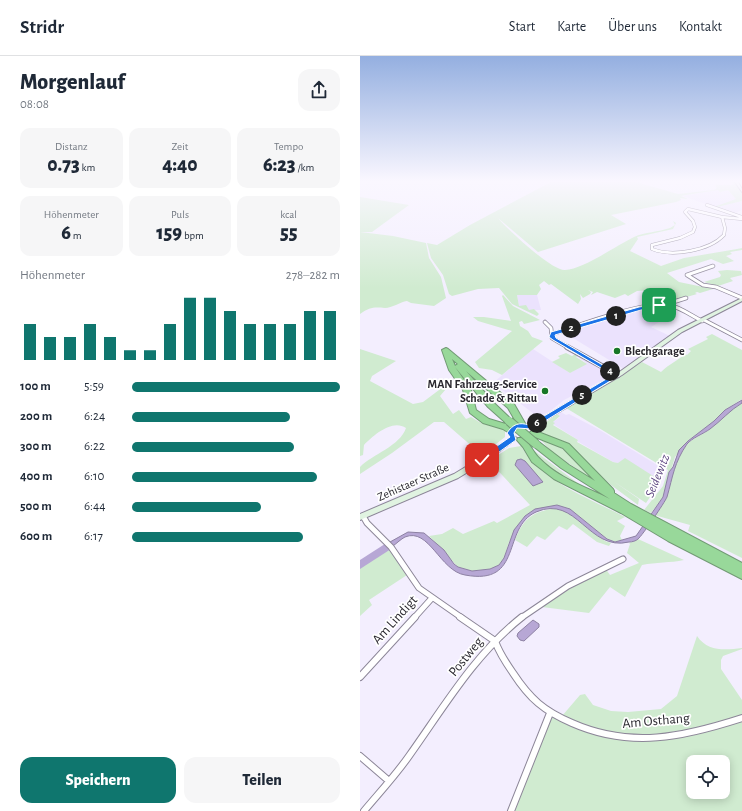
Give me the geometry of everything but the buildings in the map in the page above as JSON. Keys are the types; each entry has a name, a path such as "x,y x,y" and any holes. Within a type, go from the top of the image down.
{"highway":[{"path":"445,350 478,390 509,421 564,466 626,508 742,575"},
{"path":"445,350 516,410 518,421 522,425"},
{"path":"445,350 453,370 467,390 473,411 486,421 506,427 526,445 535,460 550,472 626,508"},
{"path":"532,430 566,446 626,508"},
{"path":"673,536 742,568"}],"main road":[{"path":"532,430 522,425 515,427 515,436 530,438 532,430 618,375 677,333 703,321 742,298"},
{"name":"Zehistaer Straße","path":"362,517 454,477 484,459 515,436"}],"street":[{"path":"690,217 695,223 696,229 694,232 686,236 656,243 652,246 652,249 669,254 713,244 720,240 725,233 725,225 722,217"},
{"path":"727,217 742,218"},
{"path":"713,266 687,275 703,285 716,287 742,298"},
{"path":"553,334 640,308 667,305 686,298"},
{"path":"667,305 742,340"},
{"path":"545,322 553,334 552,337 554,339 618,375"},
{"path":"362,517 387,542 412,581 419,588 495,641"},
{"name":"Postweg","path":"364,811 412,751 471,668 495,641 530,611 563,588 598,569 623,559"},
{"name":"Am Lindigt","path":"360,677 432,598"},
{"name":"Am Osthang","path":"495,641 498,649 528,694 550,713 598,733 628,738 656,736 697,730 742,718"},
{"path":"511,811 550,713"},
{"path":"360,756 389,781"}],"shaded area":[{"path":"533,293 537,295 541,310 529,310 519,306 517,295"},
{"path":"648,307 667,317 651,327 670,336 624,369 563,332"},
{"path":"533,349 570,373 586,363 576,356 580,354 613,375 564,400 549,412 538,417 493,383"},
{"path":"742,400 742,403 714,426 687,444 677,464 667,497 644,532 635,541 615,543 603,539 573,516 562,510 550,509 536,512 525,520 518,530 510,554 504,564 496,572 484,576 465,575 456,572 448,566 421,538 413,536 405,537 393,546 390,542 408,532 424,533 444,550 458,567 472,571 490,569 499,565 504,558 514,530 525,516 535,509 557,505 570,509 607,539 615,542 636,536 663,497 669,472 673,467 679,450 725,410"},
{"path":"561,412 566,415 569,414 598,429 662,468 664,471 661,481 613,462 577,441 578,440 553,424 553,422 560,417 557,414"},
{"path":"521,459 525,461 543,482 533,486 515,465 517,460"},
{"path":"533,620 539,624 539,627 524,641 520,640 517,636 518,633"}],"green space":[{"path":"360,217 392,217 372,232 360,232"},
{"path":"485,217 615,217 626,224 538,252 498,218 510,231 540,257 559,269 565,270 581,266 634,237 670,228 675,225 673,229 637,237 638,239 630,251 661,266 684,258 742,248 742,250 730,252 732,254 726,256 734,261 723,264 711,259 667,273 679,282 713,289 700,293 697,292 695,293 697,294 666,303 648,290 637,291 628,296 625,294 615,298 597,292 591,295 593,292 588,290 591,292 590,294 583,298 580,294 581,299 578,304 551,284 549,285 544,281 539,285 541,289 537,295 517,295 519,306 526,305 529,310 534,309 539,314 537,316 512,304 499,288 478,289 452,296 449,294 443,275 431,258 427,243 437,245"},
{"path":"360,232 393,236 426,243 429,258 441,277 446,298 434,306 411,303 407,301 388,308 372,308 360,314"},
{"path":"718,271 741,271 742,275 730,278 733,281 718,286 704,282 720,277 721,275"},
{"path":"503,295 513,306 540,320 524,324 522,321 519,322 520,326 528,331 532,337 543,341 502,375 492,370 479,368 475,362 512,331 478,321 473,317 511,321 502,296"},
{"path":"712,334 742,350 742,399 725,410 714,421 688,441 675,457 663,497 651,513 644,510 663,486 668,470 566,408 642,362 661,372 685,354 687,355 691,351 688,349 708,339 706,337"},
{"path":"360,349 396,361 372,376 370,381 413,404 423,402 443,387 446,389 440,396 453,414 459,410 466,419 471,417 481,423 505,430 505,437 482,455 444,422 434,422 392,453 360,474 360,467 365,462 392,445 403,434 406,428 395,425 384,429 364,445 363,455 360,456"},
{"path":"566,353 572,356 577,353 580,354 576,357 587,364 570,373 552,362 560,358 558,356"},
{"path":"742,403 742,558 688,531 690,525 654,515 666,499 672,473 678,457 689,442 709,430 728,411"},
{"path":"557,414 560,416 553,422 555,423 553,425 578,440 577,442 613,462 618,463 625,458 661,481 646,503 613,481 639,499 638,505 611,485 567,444 540,436 541,426"},
{"path":"540,439 558,446 574,458 601,485 552,452"},
{"path":"521,446 540,469 553,479 582,496 625,517 617,521 625,526 620,536 622,540 615,542 607,539 570,509 557,505 525,516 509,542 504,558 499,565 490,569 472,571 458,567 429,536 442,534 453,528 463,534 494,521 497,523 530,505 489,461 509,448"},
{"path":"532,449 587,490 549,468 536,456"},
{"path":"556,508 566,511 605,541 611,543 609,546 597,542 573,524 567,530 559,526 545,540 537,536 527,547 515,540 518,532 530,517 541,511"},
{"path":"638,539 684,560 642,565 625,597 610,587 589,613 541,606 605,568 610,575 639,563 627,553 629,543"},
{"path":"388,546 407,575 369,600 372,605 360,616 360,565"},
{"path":"697,636 706,645 717,649 742,648 723,656 721,660 721,669 742,700 742,715 739,717 669,733 632,736 599,732 562,716 580,695 585,694 593,705 611,711 628,712 661,709 677,696"},
{"path":"551,717 558,718 600,736 618,739 654,738 742,719 742,811 515,811"}],"waterway":[{"name":"Seidewitz","path":"360,565 388,546"}],"place":[{"name":"Blechgarage","path":"617,351"},
{"name":"MAN Fahrzeug-Service Schade & Rittau","path":"545,391"}],"route":[{"path":"482,460 514,438 510,433 513,428 522,425 530,427 618,375 552,338 553,334 647,306 659,305"}]}
